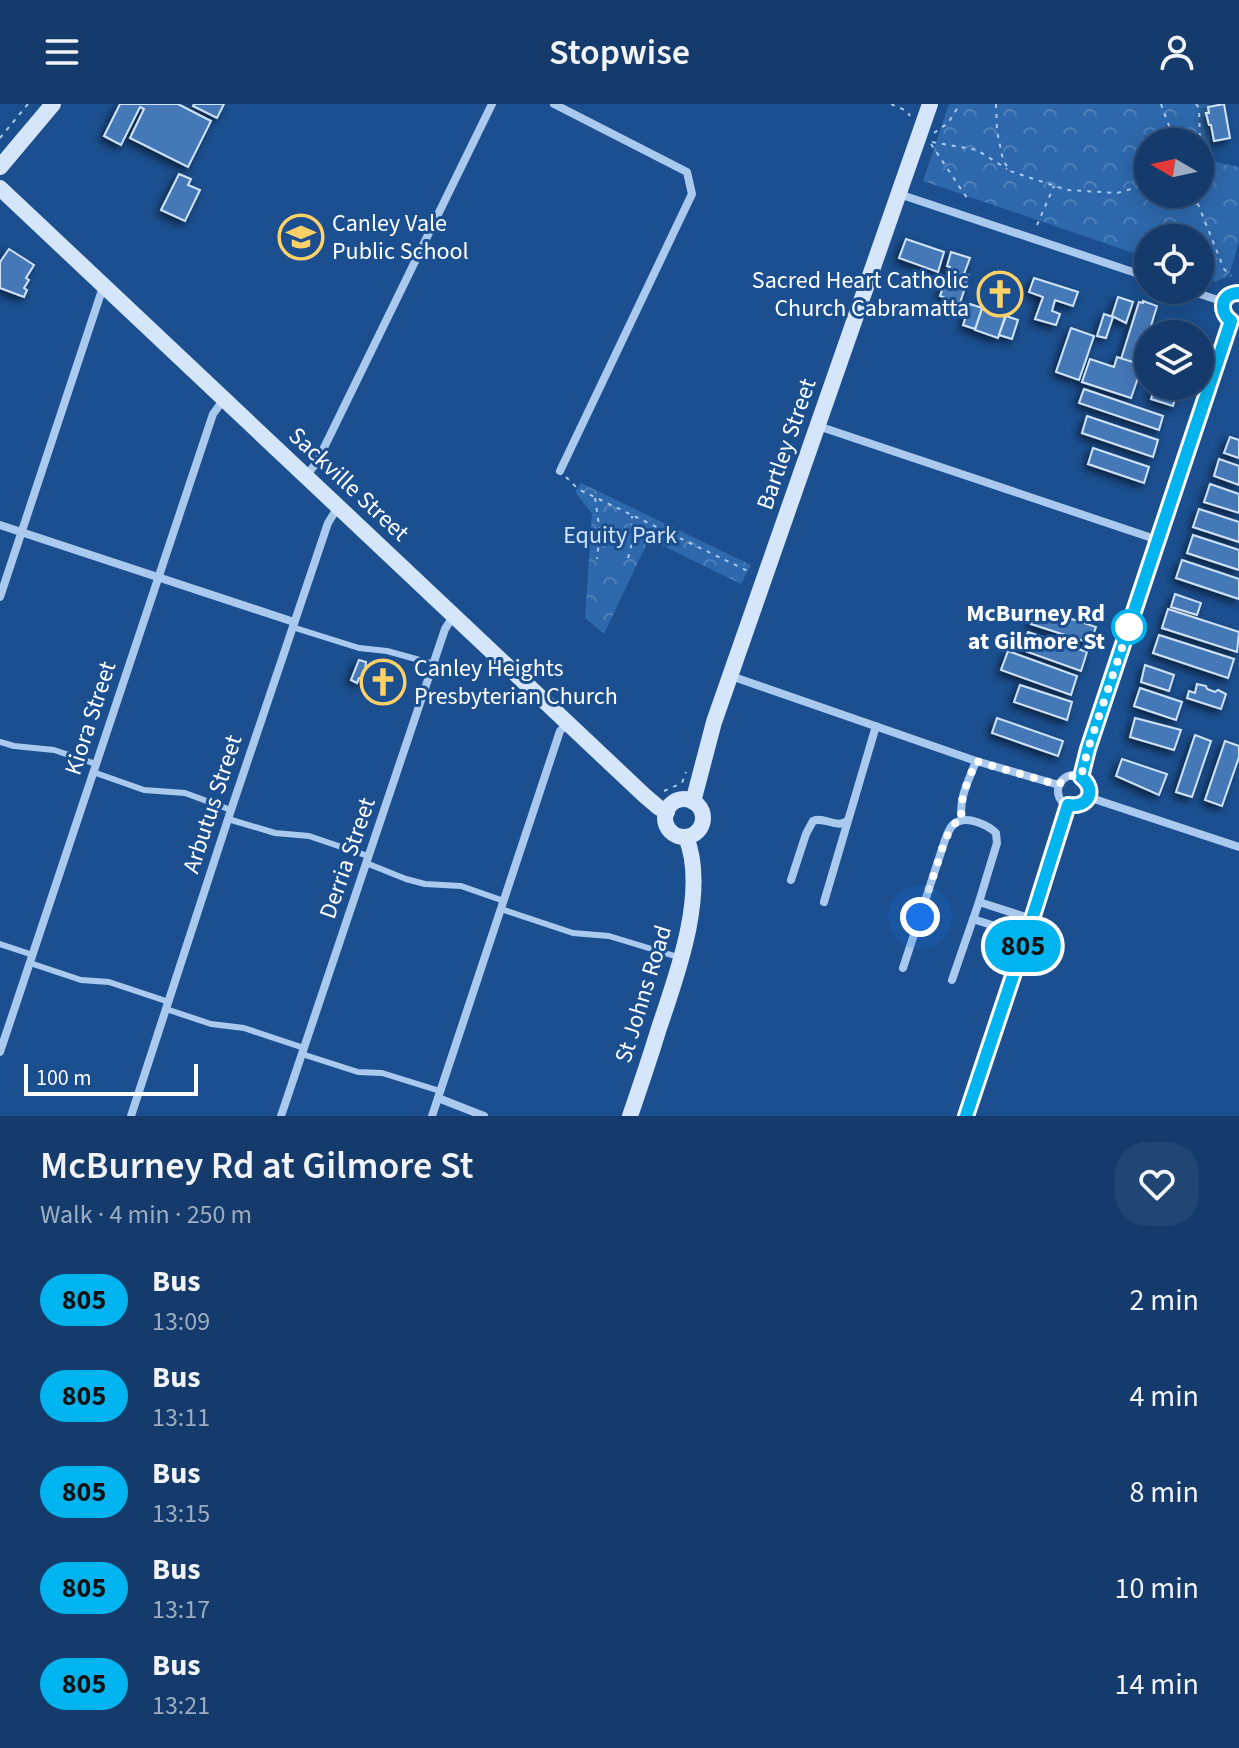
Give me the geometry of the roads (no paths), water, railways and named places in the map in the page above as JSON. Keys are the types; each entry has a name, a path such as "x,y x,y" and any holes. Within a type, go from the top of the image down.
{"main road":[{"path":"0,167 53,104"},
{"name":"Bartley Street","path":"693,802 731,676 930,104"},
{"name":"Sackville Street","path":"0,188 644,795 667,812"},
{"path":"687,800 701,810 703,822 697,832 680,837 669,830 667,812 675,802 687,800"},
{"name":"St Johns Road","path":"630,1116 682,958 689,927 694,872 686,837"}],"street":[{"path":"306,476 317,462 492,104"},
{"path":"554,104 687,172 692,194 560,471"},
{"path":"899,193 1134,272"},
{"path":"0,597 103,287"},
{"path":"1081,777 1158,540 1235,321 1225,315 1224,302 1229,295 1239,293"},
{"path":"1214,299 1224,302"},
{"name":"Kiora Street","path":"0,1052 213,414 224,399"},
{"path":"817,426 1158,540"},
{"name":"Arbutus Street","path":"131,1116 293,625 328,523 338,507"},
{"path":"0,525 293,625"},
{"name":"Derria Street","path":"281,1116 447,625 454,615"},
{"path":"731,676 976,761 1059,785"},
{"path":"432,1116 560,731 568,723"},
{"path":"824,902 876,726"},
{"path":"962,820 962,800 976,761"},
{"path":"1071,775 1081,777 1089,788 1088,797 1082,804 1068,805 1059,795 1059,785 1071,775"},
{"path":"1088,797 1239,847"},
{"path":"966,1116 1068,805"},
{"path":"791,880 813,821 819,818 844,824 847,821"},
{"path":"903,968 952,826 959,820 977,823 996,833 997,843 952,980"},
{"path":"979,902 1032,919"},
{"path":"973,919 1026,936"},
{"path":"439,1095 484,1116"}],"lane":[{"path":"293,625 359,648 387,651 434,664"},
{"path":"0,742 54,750 144,790 185,793 275,833 309,836 367,859 406,879 425,884 461,886 573,933 609,936 682,958"},
{"path":"0,944 81,980 109,982 211,1024 244,1028 358,1072 382,1073 439,1095"}],"place":[{"name":"Canley Vale Public School","path":"301,237"},
{"name":"Sacred Heart Catholic Church Cabramatta","path":"1000,294"},
{"name":"McBurney Rd at Gilmore St","path":"1129,627"},
{"name":"Canley Heights Presbyterian Church","path":"383,682"}],"park label":[{"name":"Equity Park","path":"620,535"}]}
